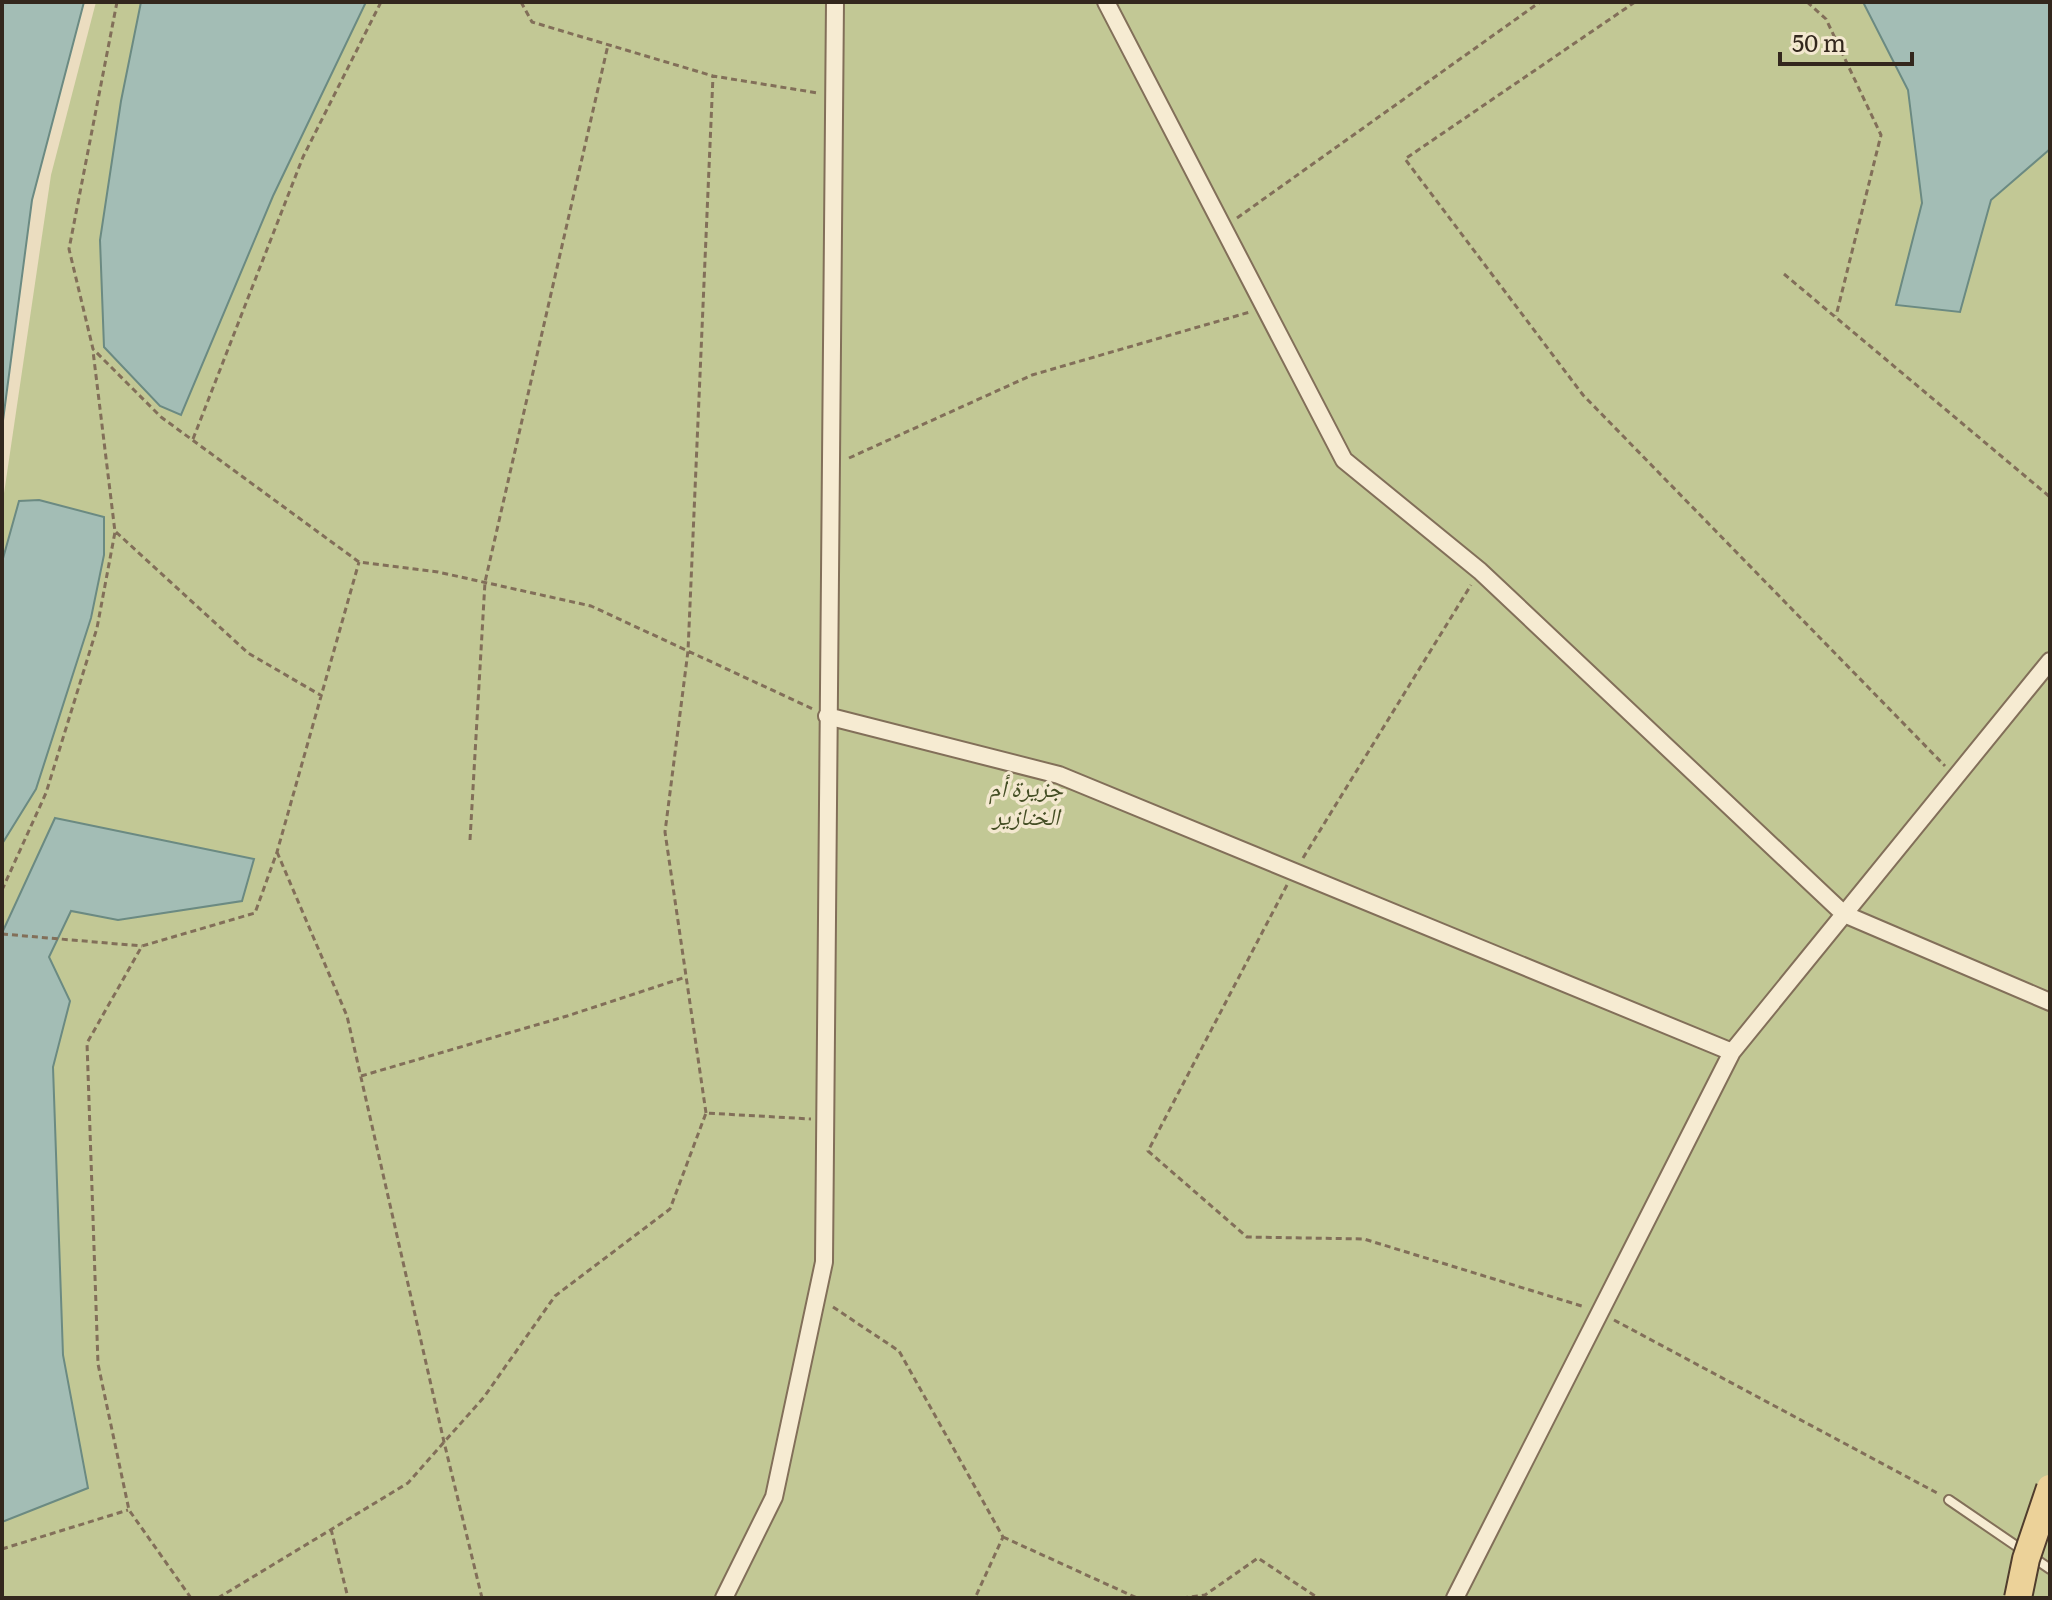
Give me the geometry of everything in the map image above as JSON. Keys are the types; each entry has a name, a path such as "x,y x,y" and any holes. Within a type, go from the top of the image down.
{"main road":[{"path":"2018,1598 2026,1559 2050,1488"}],"street":[{"path":"724,1598 774,1497 824,1262 835,2"},
{"path":"1106,2 1344,460 1480,571 1844,914 2050,1002"},
{"path":"1455,1598 1732,1052 2050,661"},
{"path":"827,716 1059,775 1732,1052"}],"lane":[{"path":"1949,1500 2050,1569"}],"path":[{"path":"2,890 46,793 97,628 115,532 93,349 69,249 117,2"},
{"path":"192,440 303,157 381,2"},
{"path":"521,2 532,22 608,45 713,76 834,96"},
{"path":"1224,227 1540,2"},
{"path":"1635,2 1405,159 1583,395 1956,777"},
{"path":"1807,2 1826,19 1881,135 1836,318"},
{"path":"470,840 485,582 608,45"},
{"path":"218,1598 408,1483 484,1397 555,1296 670,1209 706,1113 665,832 688,651 713,76"},
{"path":"1784,274 2050,497"},
{"path":"830,467 1032,375 1265,308"},
{"path":"93,349 161,417 359,562 438,572 591,606 827,716"},
{"path":"115,532 248,653 322,696"},
{"path":"2,934 142,946 255,913 277,852 359,562"},
{"path":"1480,571 1294,872 1148,1151 1247,1237 1364,1239 1600,1312 1949,1500"},
{"path":"277,852 347,1016 482,1598"},
{"path":"142,946 87,1043 98,1364 129,1510 191,1598"},
{"path":"361,1076 567,1016 686,977"},
{"path":"706,1113 825,1120"},
{"path":"817,1295 899,1351 1003,1537 1137,1598"},
{"path":"2,1549 129,1510"},
{"path":"331,1529 348,1598"},
{"path":"975,1598 1003,1537"},
{"path":"1182,1598 1205,1595 1258,1558 1318,1598"}],"green space":[{"name":"جزيرة أم الخنازير","path":"96,2 2050,2 2050,1598 2,1598 2,507 51,175"}],"water":[{"path":"2,2 84,2 32,200 2,428"},
{"path":"141,2 366,2 273,196 181,415 160,406 104,347 100,240 121,101"},
{"path":"1863,2 2050,2 2050,149 1991,200 1960,312 1896,305 1922,203 1908,90"},
{"path":"39,500 104,517 104,555 91,618 36,789 2,844 2,562 19,501"},
{"path":"55,818 254,859 242,901 118,920 71,911 49,957 70,1001 53,1067 63,1355 88,1488 2,1522 2,933"}]}
